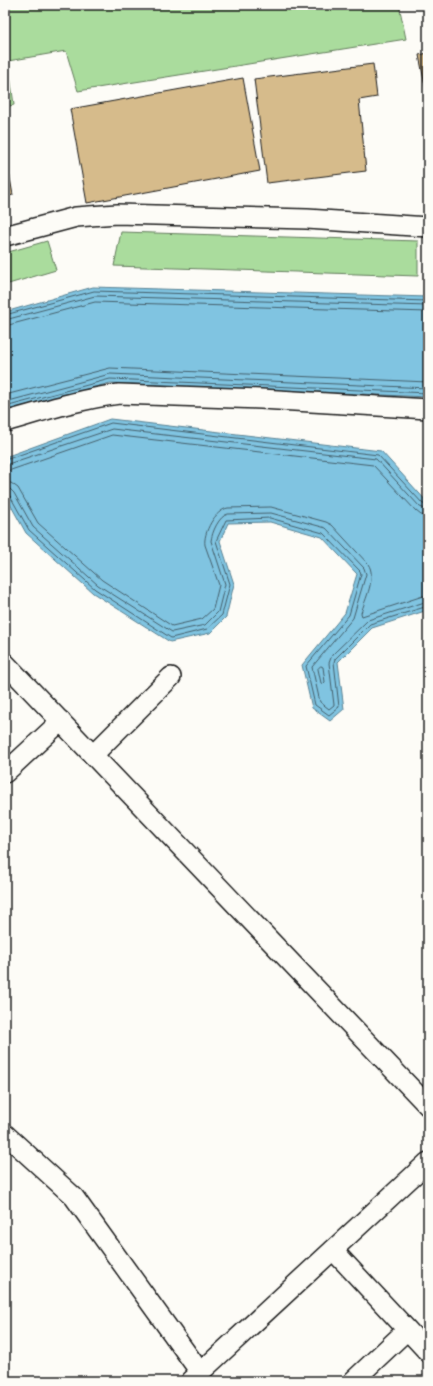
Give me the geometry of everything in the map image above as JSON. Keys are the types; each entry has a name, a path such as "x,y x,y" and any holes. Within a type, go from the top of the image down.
{"street":[{"path":"5,236 76,217 117,214 307,219 428,227"},
{"path":"5,422 60,406 119,394 261,398 428,408"},
{"path":"5,663 428,1106"},
{"path":"93,755 171,677"},
{"path":"5,773 61,721"},
{"path":"5,1134 74,1197 196,1377 428,1162"},
{"path":"333,1250 428,1352"},
{"path":"353,1381 407,1330"}],"green space":[{"path":"5,5 399,5 406,39 78,91 66,51 8,61 14,105 5,107"},
{"path":"121,232 418,241 418,276 114,266"},
{"path":"47,241 56,270 5,285 5,253"}],"water":[{"path":"93,287 428,297 428,397 110,383 5,411 5,312"},
{"path":"110,419 381,451 428,503 428,610 372,628 338,662 344,709 330,721 312,708 302,665 345,613 357,574 322,537 270,522 228,523 220,541 234,584 226,617 210,633 170,642 93,593 26,533 5,495 5,457"}],"building":[{"path":"428,53 428,101 419,55"},
{"path":"373,64 377,97 359,100 366,171 267,183 254,79"},
{"path":"243,78 260,171 87,203 70,109"},
{"path":"5,150 13,195 5,197"}]}
